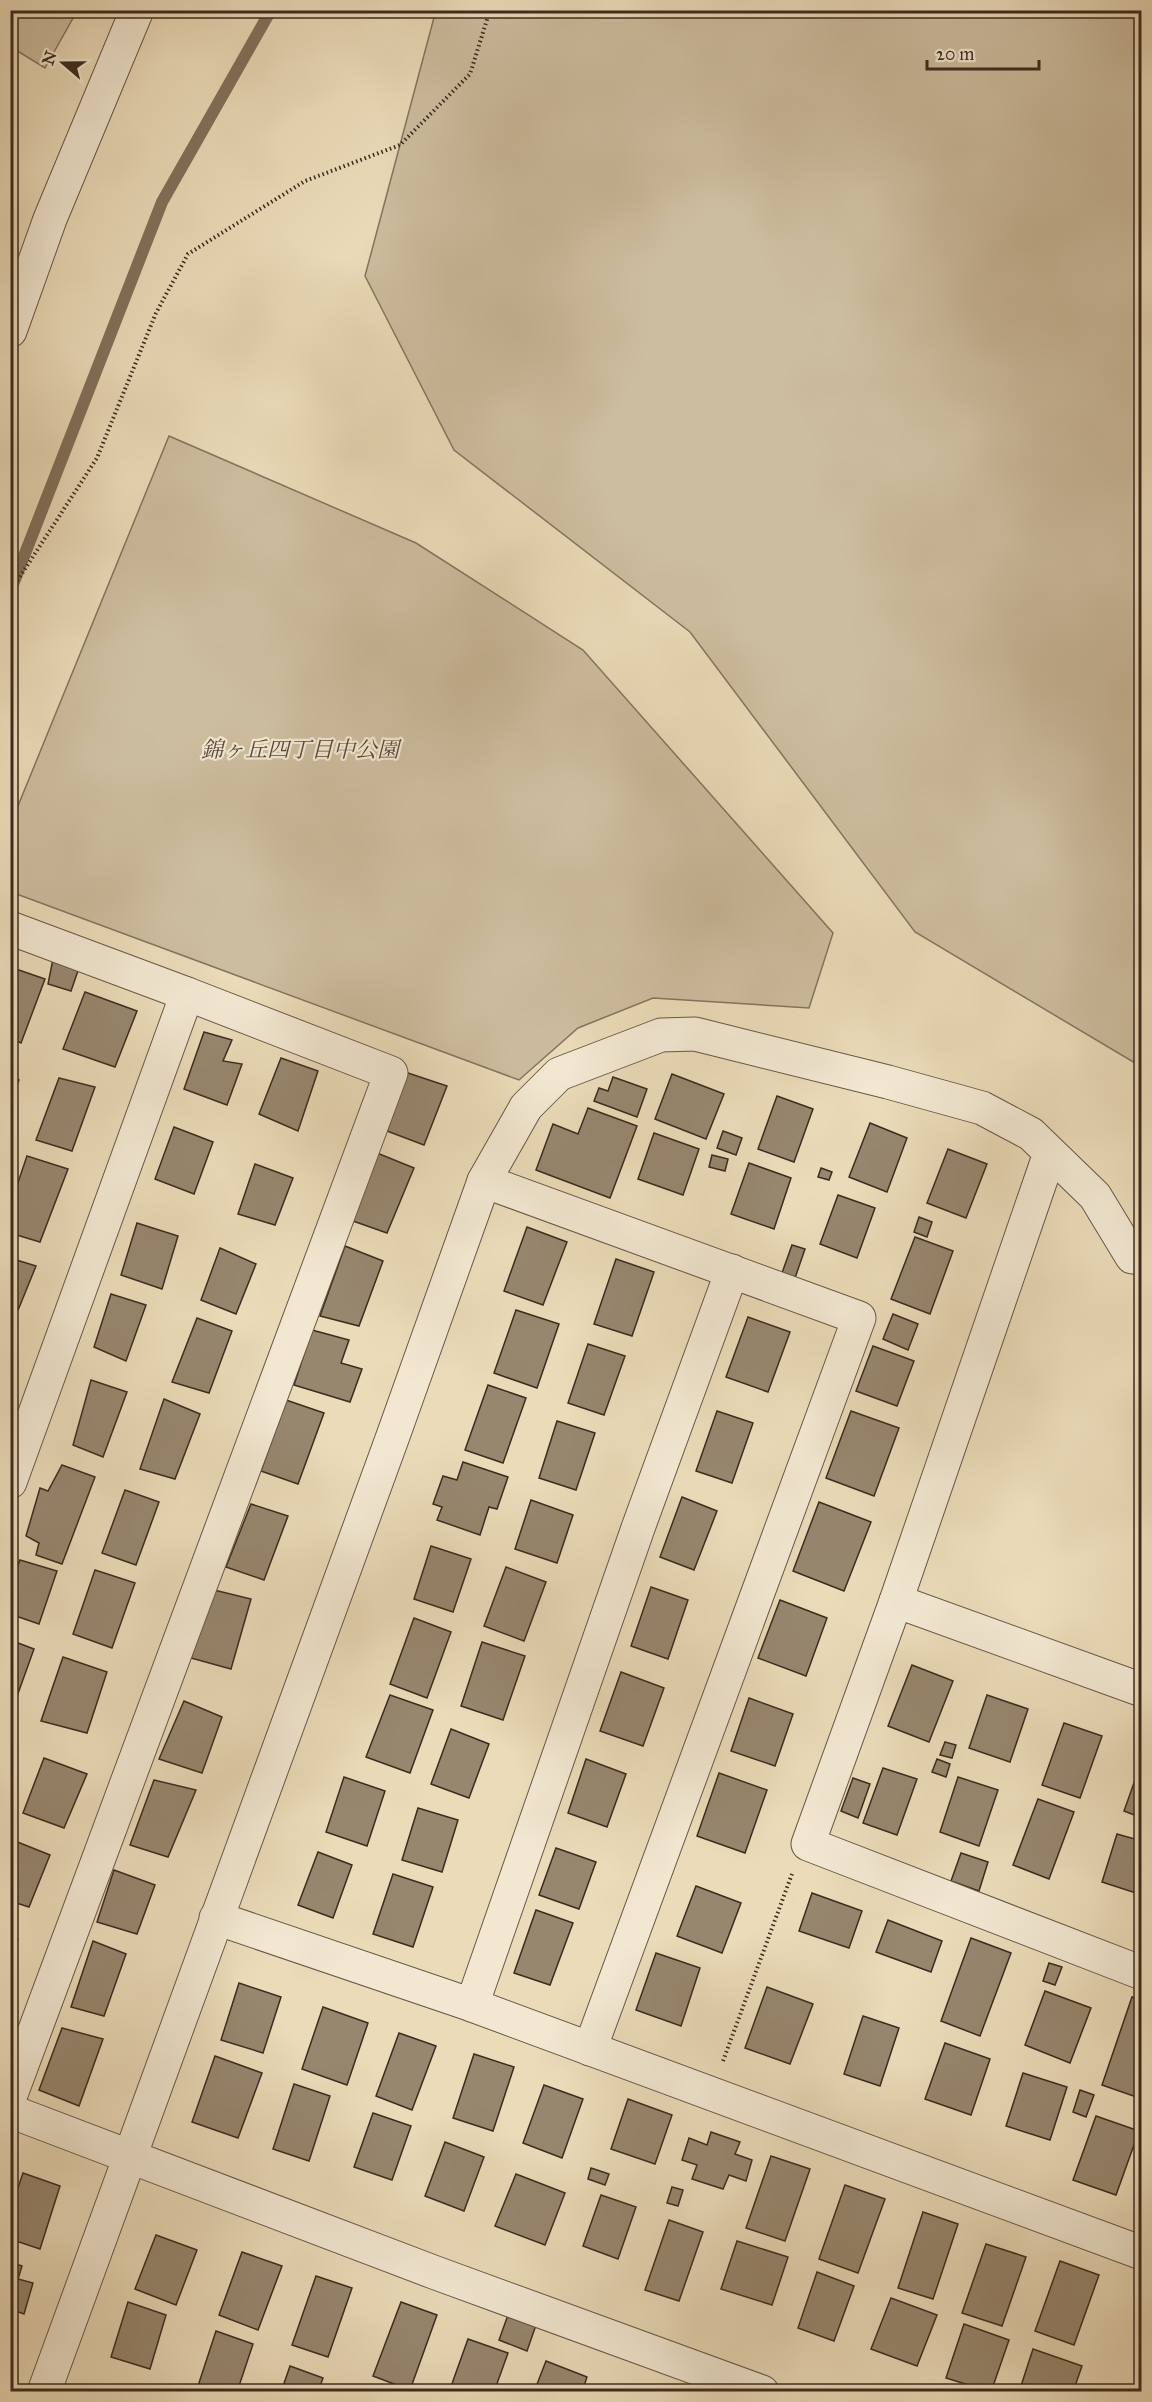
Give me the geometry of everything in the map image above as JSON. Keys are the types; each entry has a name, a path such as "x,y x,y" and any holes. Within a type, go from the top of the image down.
{"street":[{"path":"10,331 50,219 137,10"},
{"path":"10,928 391,1073 10,2097"},
{"path":"10,1482 187,994"},
{"path":"44,2391 484,1181 526,1107 559,1074 661,1035 695,1034 982,1108 1031,1134 1095,1196 1132,1257 1142,1255"},
{"path":"1050,1153 896,1601 808,1844 1142,1973"},
{"path":"484,1181 860,1318 590,2049"},
{"path":"472,2005 638,1528 732,1271"},
{"path":"896,1601 1142,1690"},
{"path":"216,1918 472,2005 1142,2253"},
{"path":"10,2111 436,2274 762,2391"}],"path":[{"path":"10,592 97,458 156,313 188,254 304,181 400,146 470,74 490,10"},
{"path":"721,2067 790,1876"}],"green space":[{"path":"436,10 1141,11 1141,1064 1135,1063 915,932 690,632 454,450 365,276"},
{"path":"10,11 77,11 45,68 11,47"},
{"name":"錦ヶ丘四丁目中公園","path":"169,436 416,543 583,650 833,933 809,1008 653,998 578,1028 519,1080 11,892 11,823"}],"building":[{"path":"54,954 81,962 71,991 48,984"},
{"path":"10,967 45,979 21,1043 10,1038"},
{"path":"85,992 137,1011 115,1067 63,1049"},
{"path":"204,1032 232,1040 223,1061 242,1064 227,1105 184,1089"},
{"path":"281,1058 318,1071 298,1131 259,1114"},
{"path":"405,1072 447,1086 424,1145 387,1131"},
{"path":"672,1074 724,1094 706,1139 655,1119"},
{"path":"10,1077 19,1080 10,1102"},
{"path":"613,1077 647,1089 637,1117 594,1101 599,1088 608,1091"},
{"path":"59,1078 95,1087 72,1151 36,1140"},
{"path":"777,1096 813,1109 794,1162 758,1149"},
{"path":"588,1108 637,1126 610,1198 536,1170 553,1124 578,1134"},
{"path":"870,1123 907,1138 887,1192 849,1177"},
{"path":"174,1127 213,1142 194,1194 155,1179"},
{"path":"723,1131 742,1138 736,1155 717,1148"},
{"path":"654,1133 699,1149 683,1195 638,1179"},
{"path":"948,1149 987,1164 966,1218 927,1203"},
{"path":"377,1153 414,1168 387,1233 353,1221"},
{"path":"712,1155 728,1159 725,1171 709,1167"},
{"path":"27,1156 68,1169 40,1242 10,1233 10,1206"},
{"path":"749,1163 791,1178 774,1229 731,1214"},
{"path":"255,1164 293,1178 275,1225 238,1214"},
{"path":"821,1168 832,1172 829,1180 818,1177"},
{"path":"838,1195 875,1208 857,1258 820,1244"},
{"path":"919,1217 932,1222 927,1237 914,1232"},
{"path":"137,1223 178,1236 162,1289 121,1275"},
{"path":"527,1227 567,1242 543,1305 504,1291"},
{"path":"915,1237 953,1251 930,1314 891,1299"},
{"path":"792,1245 805,1249 795,1278 782,1273"},
{"path":"345,1246 383,1261 359,1326 320,1316"},
{"path":"220,1248 256,1264 236,1314 201,1300"},
{"path":"10,1258 36,1266 10,1330"},
{"path":"616,1259 654,1272 632,1336 594,1324"},
{"path":"111,1294 146,1305 126,1361 94,1347"},
{"path":"516,1310 559,1324 537,1388 494,1373"},
{"path":"893,1314 918,1324 908,1350 883,1339"},
{"path":"748,1317 790,1332 768,1392 726,1377"},
{"path":"197,1318 232,1331 209,1393 172,1382"},
{"path":"312,1330 349,1340 341,1363 362,1369 350,1402 294,1385"},
{"path":"588,1344 625,1356 604,1415 568,1403"},
{"path":"873,1346 914,1361 897,1406 856,1391"},
{"path":"91,1380 127,1392 103,1457 73,1445"},
{"path":"488,1385 526,1398 503,1463 465,1450"},
{"path":"164,1399 200,1414 175,1479 140,1469"},
{"path":"286,1400 324,1413 298,1484 261,1471"},
{"path":"717,1411 753,1423 732,1483 696,1471"},
{"path":"851,1411 899,1428 874,1496 826,1478"},
{"path":"557,1421 595,1433 576,1490 539,1478"},
{"path":"463,1462 508,1477 497,1509 489,1507 480,1535 437,1520 442,1507 433,1504 443,1476 457,1480"},
{"path":"62,1465 95,1477 62,1564 36,1555 39,1543 26,1536 40,1488 48,1491"},
{"path":"125,1490 159,1502 136,1565 102,1553"},
{"path":"682,1497 717,1511 694,1570 660,1557"},
{"path":"531,1500 573,1515 557,1563 515,1549"},
{"path":"819,1502 871,1522 844,1591 793,1571"},
{"path":"251,1504 288,1516 264,1580 226,1567"},
{"path":"431,1546 471,1559 453,1612 414,1599"},
{"path":"20,1560 57,1571 39,1624 10,1614 10,1586"},
{"path":"506,1567 546,1582 524,1641 484,1626"},
{"path":"95,1570 135,1583 112,1648 73,1634"},
{"path":"651,1587 688,1600 668,1659 631,1646"},
{"path":"214,1590 251,1599 231,1669 191,1658"},
{"path":"780,1600 827,1618 806,1676 758,1658"},
{"path":"414,1618 451,1632 427,1698 390,1684"},
{"path":"10,1640 34,1649 11,1713 10,1713"},
{"path":"482,1642 525,1656 503,1720 461,1706"},
{"path":"63,1657 107,1672 87,1733 41,1721"},
{"path":"912,1665 953,1681 929,1742 888,1726"},
{"path":"621,1672 664,1688 643,1746 600,1731"},
{"path":"390,1695 433,1710 410,1773 366,1757"},
{"path":"987,1695 1028,1709 1010,1762 969,1748"},
{"path":"749,1698 793,1714 775,1766 731,1751"},
{"path":"184,1701 222,1717 202,1773 159,1759"},
{"path":"1064,1723 1102,1736 1080,1798 1042,1785"},
{"path":"451,1729 489,1744 469,1798 431,1784"},
{"path":"945,1742 956,1745 952,1758 940,1755"},
{"path":"44,1758 87,1774 64,1828 23,1813"},
{"path":"586,1759 626,1774 607,1827 568,1813"},
{"path":"937,1759 950,1764 946,1777 932,1772"},
{"path":"1142,1763 1142,1818 1124,1811"},
{"path":"883,1768 917,1779 897,1835 863,1823"},
{"path":"719,1773 767,1790 745,1853 697,1836"},
{"path":"344,1777 385,1791 367,1846 326,1832"},
{"path":"958,1777 998,1790 979,1846 940,1832"},
{"path":"853,1778 870,1784 858,1818 841,1811"},
{"path":"154,1780 196,1790 168,1857 130,1845"},
{"path":"1038,1799 1074,1812 1049,1879 1013,1865"},
{"path":"418,1808 458,1820 442,1872 402,1860"},
{"path":"1117,1834 1142,1841 1142,1895 1102,1882"},
{"path":"10,1839 50,1855 29,1907 10,1901"},
{"path":"556,1848 596,1862 579,1909 539,1895"},
{"path":"318,1852 352,1865 333,1918 298,1905"},
{"path":"961,1853 988,1862 979,1891 951,1881"},
{"path":"114,1870 155,1885 137,1934 97,1922"},
{"path":"393,1874 433,1887 413,1947 373,1934"},
{"path":"696,1886 741,1903 722,1953 677,1936"},
{"path":"812,1893 862,1911 849,1948 799,1931"},
{"path":"536,1910 573,1923 550,1985 514,1973"},
{"path":"888,1920 942,1941 931,1972 876,1952"},
{"path":"10,1936 18,1939 10,1954"},
{"path":"971,1938 1011,1953 980,2036 941,2021"},
{"path":"93,1941 126,1954 104,2016 71,2007"},
{"path":"656,1953 700,1968 681,2026 636,2010"},
{"path":"1049,1963 1062,1967 1055,1985 1043,1981"},
{"path":"239,1983 281,1997 263,2053 221,2040"},
{"path":"767,1987 813,2004 790,2064 745,2048"},
{"path":"1045,1991 1091,2008 1070,2063 1025,2045"},
{"path":"1132,1997 1142,2000 1142,2099 1102,2085"},
{"path":"323,2007 368,2023 347,2085 302,2069"},
{"path":"863,2016 899,2028 880,2086 844,2074"},
{"path":"62,2028 103,2039 79,2106 39,2090"},
{"path":"399,2033 436,2046 412,2110 376,2096"},
{"path":"945,2043 990,2059 971,2115 925,2099"},
{"path":"474,2054 514,2067 493,2131 453,2118"},
{"path":"215,2056 262,2073 238,2138 192,2122"},
{"path":"1023,2073 1067,2087 1050,2140 1006,2126"},
{"path":"294,2084 330,2096 309,2161 273,2149"},
{"path":"544,2085 583,2099 562,2158 523,2143"},
{"path":"1080,2090 1094,2095 1086,2117 1073,2112"},
{"path":"628,2099 672,2115 655,2164 611,2149"},
{"path":"373,2113 411,2126 392,2180 354,2167"},
{"path":"1096,2116 1139,2131 1116,2195 1073,2180"},
{"path":"711,2132 740,2142 735,2154 752,2160 746,2181 729,2175 723,2189 692,2179 697,2165 682,2160 689,2138 707,2145"},
{"path":"445,2142 484,2157 464,2211 425,2196"},
{"path":"771,2156 810,2169 785,2241 746,2228"},
{"path":"591,2168 609,2174 605,2185 588,2179"},
{"path":"23,2173 60,2186 40,2249 10,2239 10,2211"},
{"path":"516,2174 565,2193 545,2245 495,2226"},
{"path":"845,2185 885,2199 858,2273 819,2259"},
{"path":"672,2187 683,2190 678,2206 667,2203"},
{"path":"601,2195 636,2207 618,2259 583,2246"},
{"path":"923,2212 958,2224 933,2299 898,2288"},
{"path":"669,2220 703,2232 679,2301 645,2290"},
{"path":"156,2235 197,2250 176,2305 135,2289"},
{"path":"737,2241 788,2257 772,2305 721,2289"},
{"path":"986,2244 1026,2257 1002,2326 962,2313"},
{"path":"242,2252 282,2266 258,2330 219,2315"},
{"path":"1060,2261 1099,2275 1074,2345 1035,2331"},
{"path":"10,2262 22,2266 18,2279 33,2283 24,2314 10,2309"},
{"path":"817,2272 854,2286 834,2341 798,2328"},
{"path":"316,2276 352,2288 328,2357 292,2345"},
{"path":"891,2298 937,2315 917,2366 871,2349"},
{"path":"128,2302 166,2315 150,2369 111,2357"},
{"path":"401,2302 437,2315 410,2390 373,2376"},
{"path":"508,2315 536,2325 527,2351 499,2340"},
{"path":"964,2324 1009,2340 991,2392 946,2378"},
{"path":"216,2331 253,2344 237,2392 196,2392"},
{"path":"468,2339 508,2353 494,2392 449,2392"},
{"path":"1033,2349 1082,2366 1073,2392 1019,2392"},
{"path":"546,2361 587,2377 582,2392 534,2392"},
{"path":"290,2366 323,2378 318,2392 281,2392"}],"waterway":[{"path":"10,592 162,202 271,10"}]}
